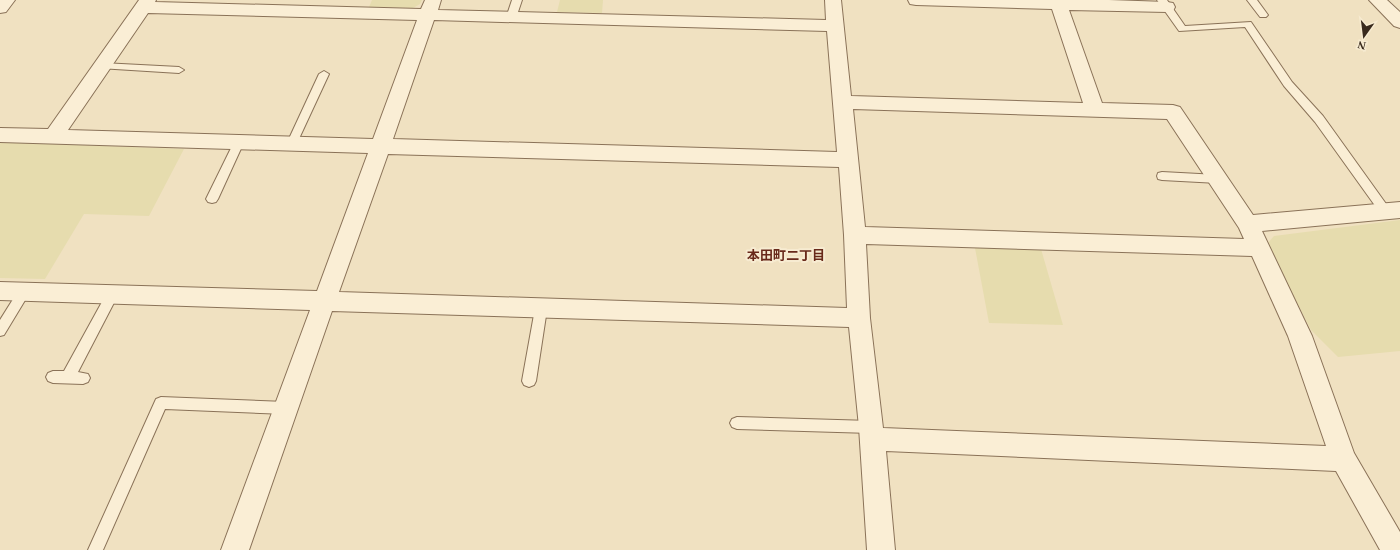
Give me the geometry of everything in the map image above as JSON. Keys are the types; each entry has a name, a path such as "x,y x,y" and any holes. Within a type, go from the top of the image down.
{"street":[{"path":"0,8 7,0"},
{"path":"833,0 855,235 859,318 872,433 881,550"},
{"path":"916,0 1060,5 1164,4"},
{"path":"1377,0 1400,22"},
{"path":"54,136 145,4 430,8 511,18 835,26"},
{"path":"1060,5 1095,109"},
{"path":"235,550 430,8"},
{"path":"843,102 1174,112 1248,224 1300,336 1343,459 1395,550"},
{"path":"0,135 848,160"},
{"path":"1248,224 1392,210"},
{"path":"855,235 1259,248"},
{"path":"0,291 859,318"},
{"path":"872,433 1343,459"}],"lane":[{"path":"511,18 517,0"},
{"path":"1252,0 1263,15"},
{"path":"1164,4 1182,29 1248,24 1288,84 1319,119 1392,210"},
{"path":"102,66 179,70"},
{"path":"292,143 324,74"},
{"path":"212,199 239,142"},
{"path":"1162,176 1218,179"},
{"path":"0,331 24,292"},
{"path":"68,377 112,295"},
{"path":"529,381 541,308"},
{"path":"53,377 83,378"},
{"path":"95,550 161,403 286,408"},
{"path":"737,423 872,433"}],"shaded area":[{"path":"372,0 422,0 420,4 413,8 369,7"},
{"path":"560,0 603,0 602,13 557,12"},
{"path":"0,142 184,149 149,216 84,214 45,279 0,278"},
{"path":"1400,220 1400,351 1338,357 1311,330 1267,244 1274,236"},
{"path":"975,248 1041,249 1063,325 989,323"}],"district":[{"name":"本田町二丁目","path":"786,255"}]}
